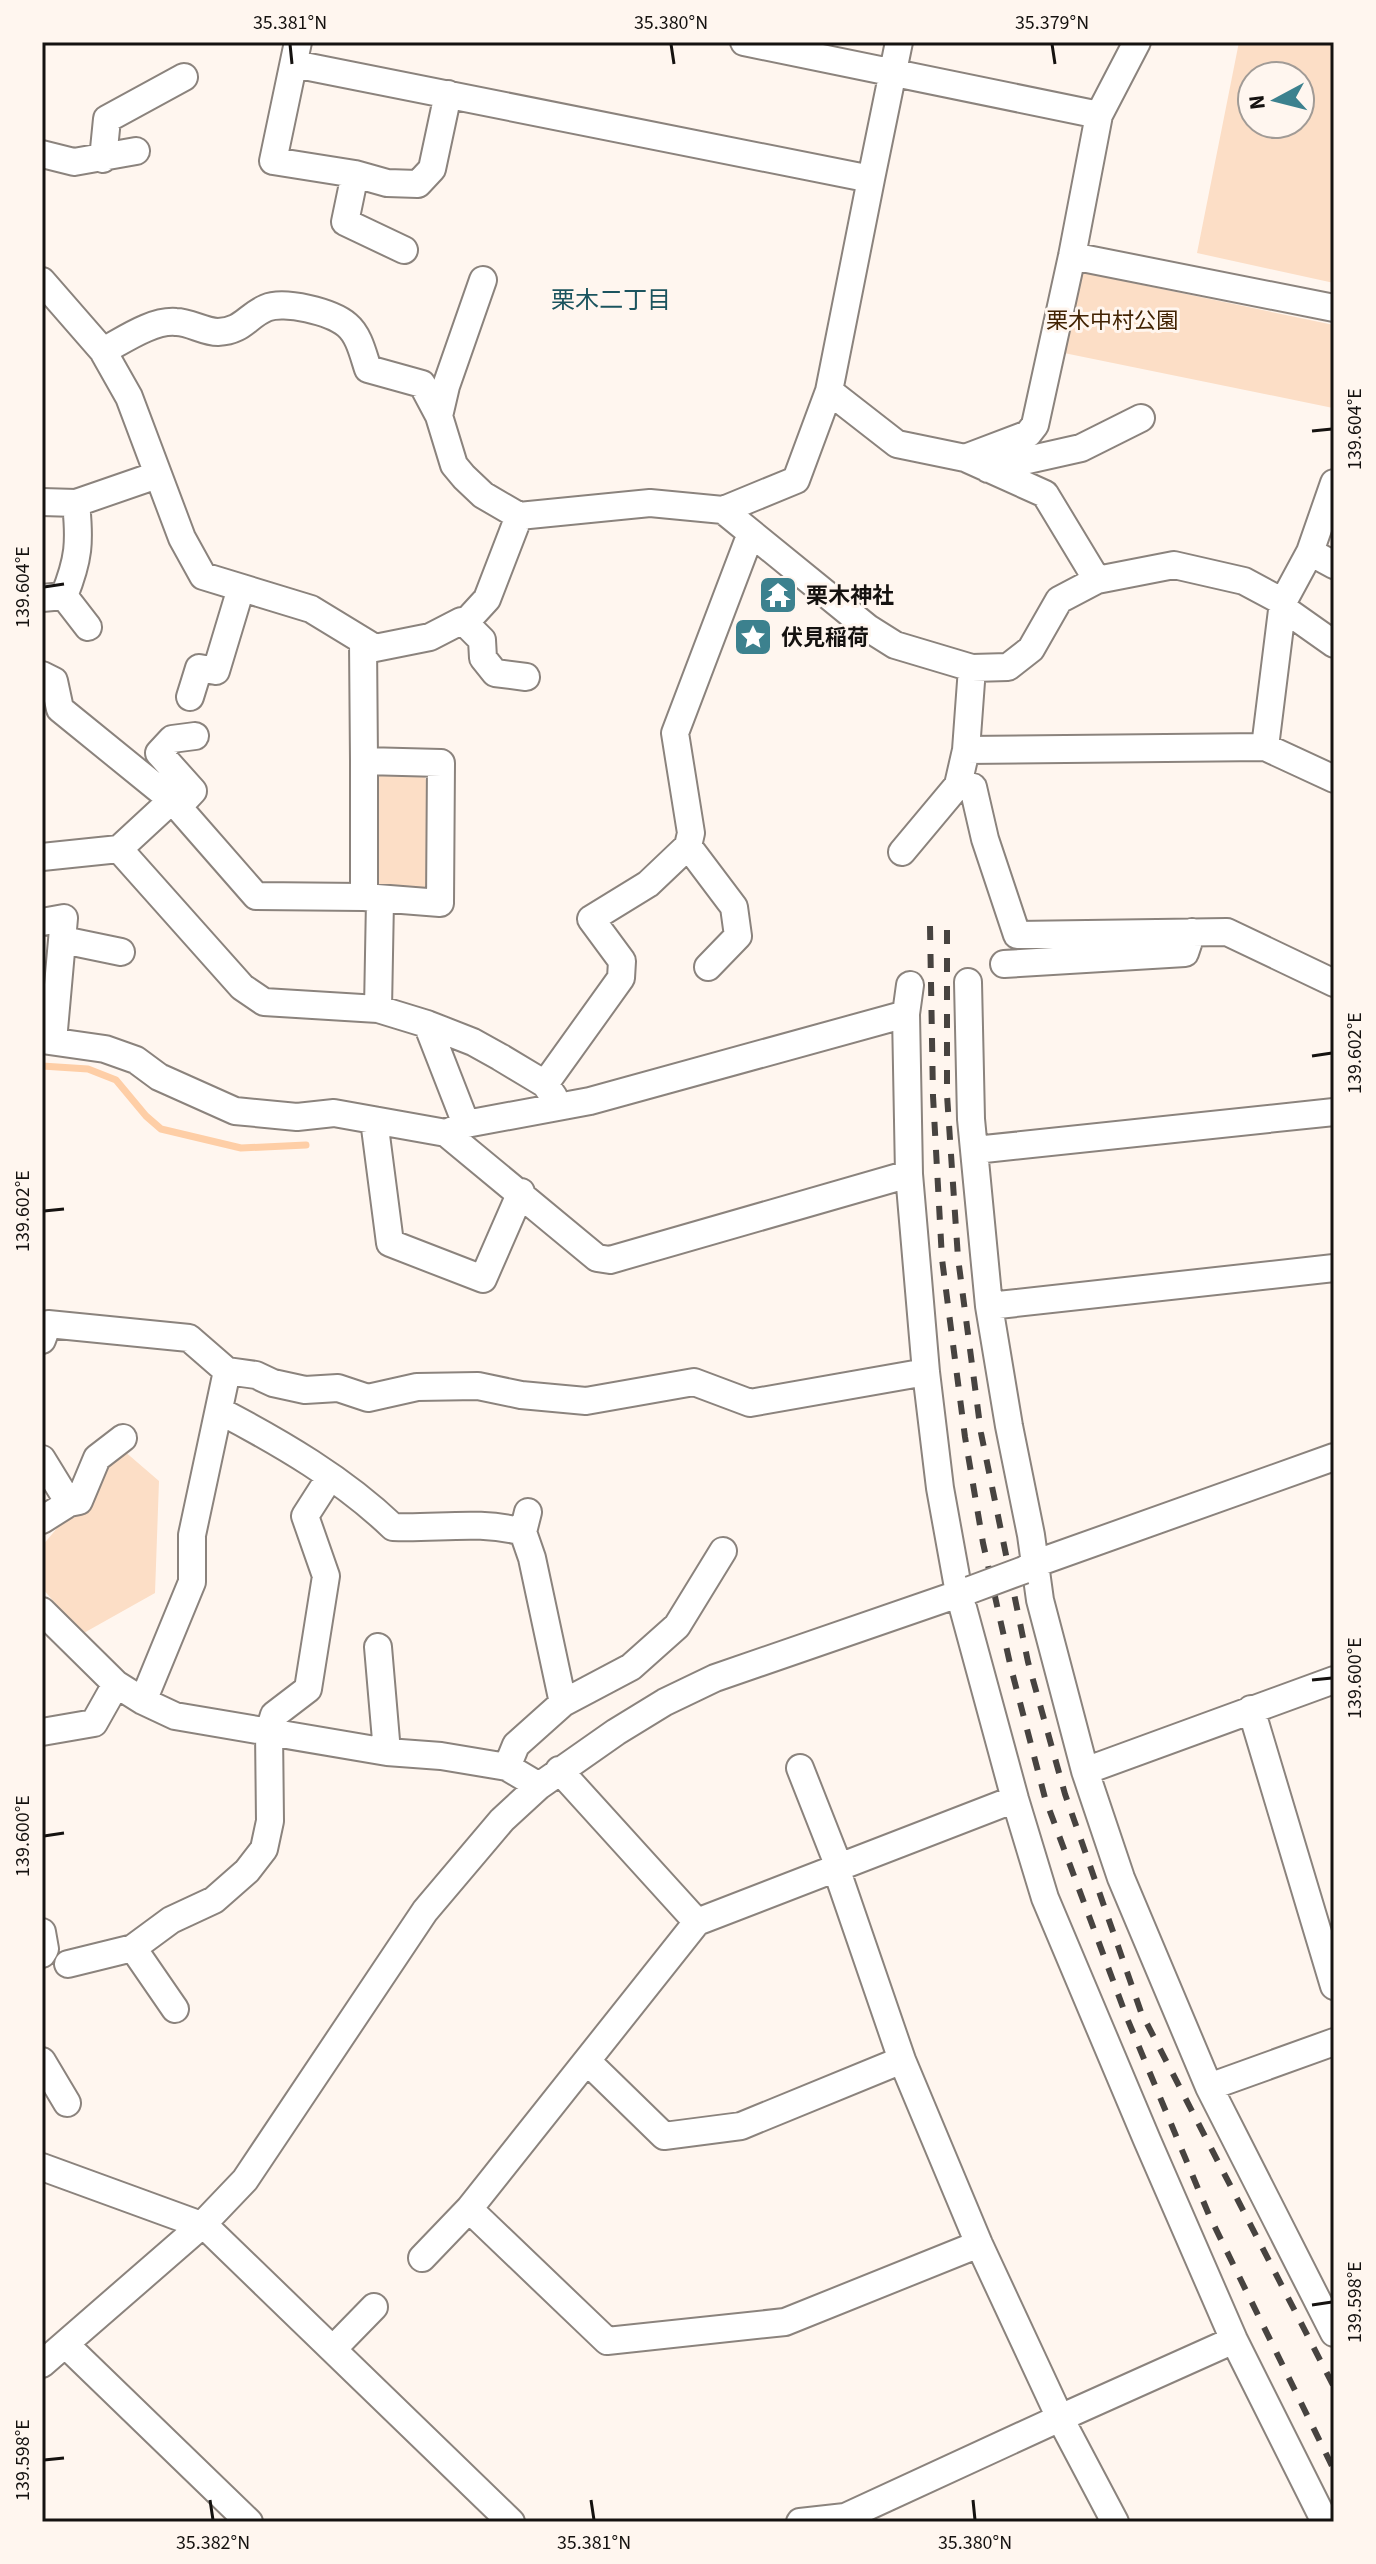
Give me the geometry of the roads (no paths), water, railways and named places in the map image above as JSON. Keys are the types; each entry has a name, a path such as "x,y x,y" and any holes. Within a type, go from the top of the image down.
{"street":[{"path":"744,42 1099,115"},
{"path":"103,351 175,321 216,332 246,324 256,313 269,306 283,304 312,309 347,324 361,345 368,369 422,384 439,416 454,465 483,495 519,516 650,503 723,510 796,480 829,391 899,42"},
{"path":"977,464 1028,434 1035,425 1099,115 1137,42"},
{"path":"448,94 432,169 418,184 387,183 355,174 273,161 296,53 448,94 871,179"},
{"path":"103,159 107,119 184,77"},
{"path":"42,154 74,162 136,151"},
{"path":"355,174 345,222 404,250"},
{"path":"1072,256 1334,308"},
{"path":"439,416 446,386 483,280"},
{"path":"42,281 103,351 129,397 182,538 203,576 311,609 375,648 430,637 461,621 482,640 483,658 495,673 526,677"},
{"path":"829,391 897,444 977,464 1045,494 1097,580"},
{"path":"977,464 1081,448 1141,418"},
{"path":"42,502 76,503 157,475"},
{"path":"1265,747 1283,605 1310,552 1334,483"},
{"path":"76,503 79,536 76,566 53,597 88,627"},
{"path":"723,510 868,628 895,645 972,668 1008,667 1031,649 1059,600 1097,580 1174,565 1244,581 1283,605 1334,644"},
{"path":"465,623 487,599 519,516"},
{"path":"545,1084 621,978 622,961 591,919 648,884 688,846 691,833 675,733 751,533"},
{"path":"1310,552 1334,565"},
{"path":"190,697 199,668 216,671 241,588"},
{"path":"363,642 364,761 378,1009"},
{"path":"902,852 958,785 966,750 972,668"},
{"path":"42,675 54,681 60,709 175,803 256,896 440,903 441,763 364,761"},
{"path":"42,857 119,849 193,791 159,753 172,739 195,736"},
{"path":"966,750 1265,747 1334,779"},
{"path":"958,785 973,787 985,839 1017,935 1227,932 1334,983"},
{"path":"979,878 985,839"},
{"path":"688,846 734,907 738,936 708,967"},
{"path":"119,849 242,987 264,1002 378,1009 427,1024 473,1042 545,1084 560,1107"},
{"path":"42,922 64,918 48,1040 105,1049 136,1060 159,1077 235,1111 297,1117 334,1113 456,1128 590,1101 906,1014"},
{"path":"1004,964 1185,953 1192,932"},
{"path":"63,940 121,952"},
{"path":"968,982 971,1119 989,1306 1031,1535 1029,1567 1085,1771 1121,1878 1209,2087 1334,2333"},
{"path":"910,985 906,1014 909,1174 926,1372 940,1488 1015,1799 1045,1898 1234,2340 1325,2522"},
{"path":"427,1024 456,1128 521,1192 597,1258 610,1260 909,1174"},
{"path":"975,1150 1334,1112"},
{"path":"374,1120 390,1243 483,1279 521,1192"},
{"path":"989,1306 1334,1268"},
{"path":"42,1340 48,1324 189,1338 227,1371 256,1375 273,1383 305,1390 338,1388 368,1398 417,1387 478,1386 521,1395 586,1401 694,1382 750,1403 926,1372"},
{"path":"143,1701 192,1582 192,1535 227,1371"},
{"path":"220,1411 278,1442 367,1502 393,1527 429,1529 468,1524 507,1527 525,1522 563,1703"},
{"path":"42,1520 69,1503 79,1501 97,1458 123,1438"},
{"path":"42,2364 202,2225 245,2180 425,1911 502,1820 549,1778 665,1702 715,1678 964,1592 1334,1457"},
{"path":"42,1459 69,1503"},
{"path":"68,1964 133,1948 171,1920 214,1900 247,1871 264,1849 270,1821 269,1731 274,1715 308,1689 326,1576 305,1516 330,1477"},
{"path":"507,1767 516,1745 563,1703 631,1667 677,1626 723,1551"},
{"path":"42,1611 116,1684 175,1716 387,1752 441,1756 549,1778 697,1922"},
{"path":"378,1647 387,1752"},
{"path":"1085,1771 1334,1680"},
{"path":"42,1732 94,1723 116,1684"},
{"path":"1251,1709 1334,1986"},
{"path":"800,1768 838,1867 902,2060 979,2244 1060,2418 1115,2522"},
{"path":"422,2258 469,2209 697,1922 1015,1799"},
{"path":"42,1932 45,1949 42,1954"},
{"path":"133,1948 175,2009"},
{"path":"1209,2087 1334,2042"},
{"path":"588,2062 664,2136 741,2126 902,2060"},
{"path":"42,2061 67,2103"},
{"path":"42,2167 202,2225 511,2522"},
{"path":"469,2209 607,2341 785,2322 979,2244"},
{"path":"333,2349 374,2307"},
{"path":"800,2522 847,2519 1234,2340"},
{"path":"66,2345 249,2522"}],"waterway":[{"path":"42,1066 88,1069 116,1080 161,1129 241,1148 306,1145"}],"railway":[{"path":"930,926 933,1096 942,1259 965,1437 983,1543 1045,1798 1127,2018 1209,2215 1334,2470"},
{"path":"947,930 947,1095 958,1258 981,1433 1028,1662 1065,1794 1141,2012 1334,2387"}],"place":[{"name":"栗木神社","path":"778,595"},
{"name":"伏見稲荷","path":"753,637"}],"district":[{"name":"栗木二丁目","path":"611,300"}],"park label":[{"name":"栗木中村公園","path":"1112,320"}]}
